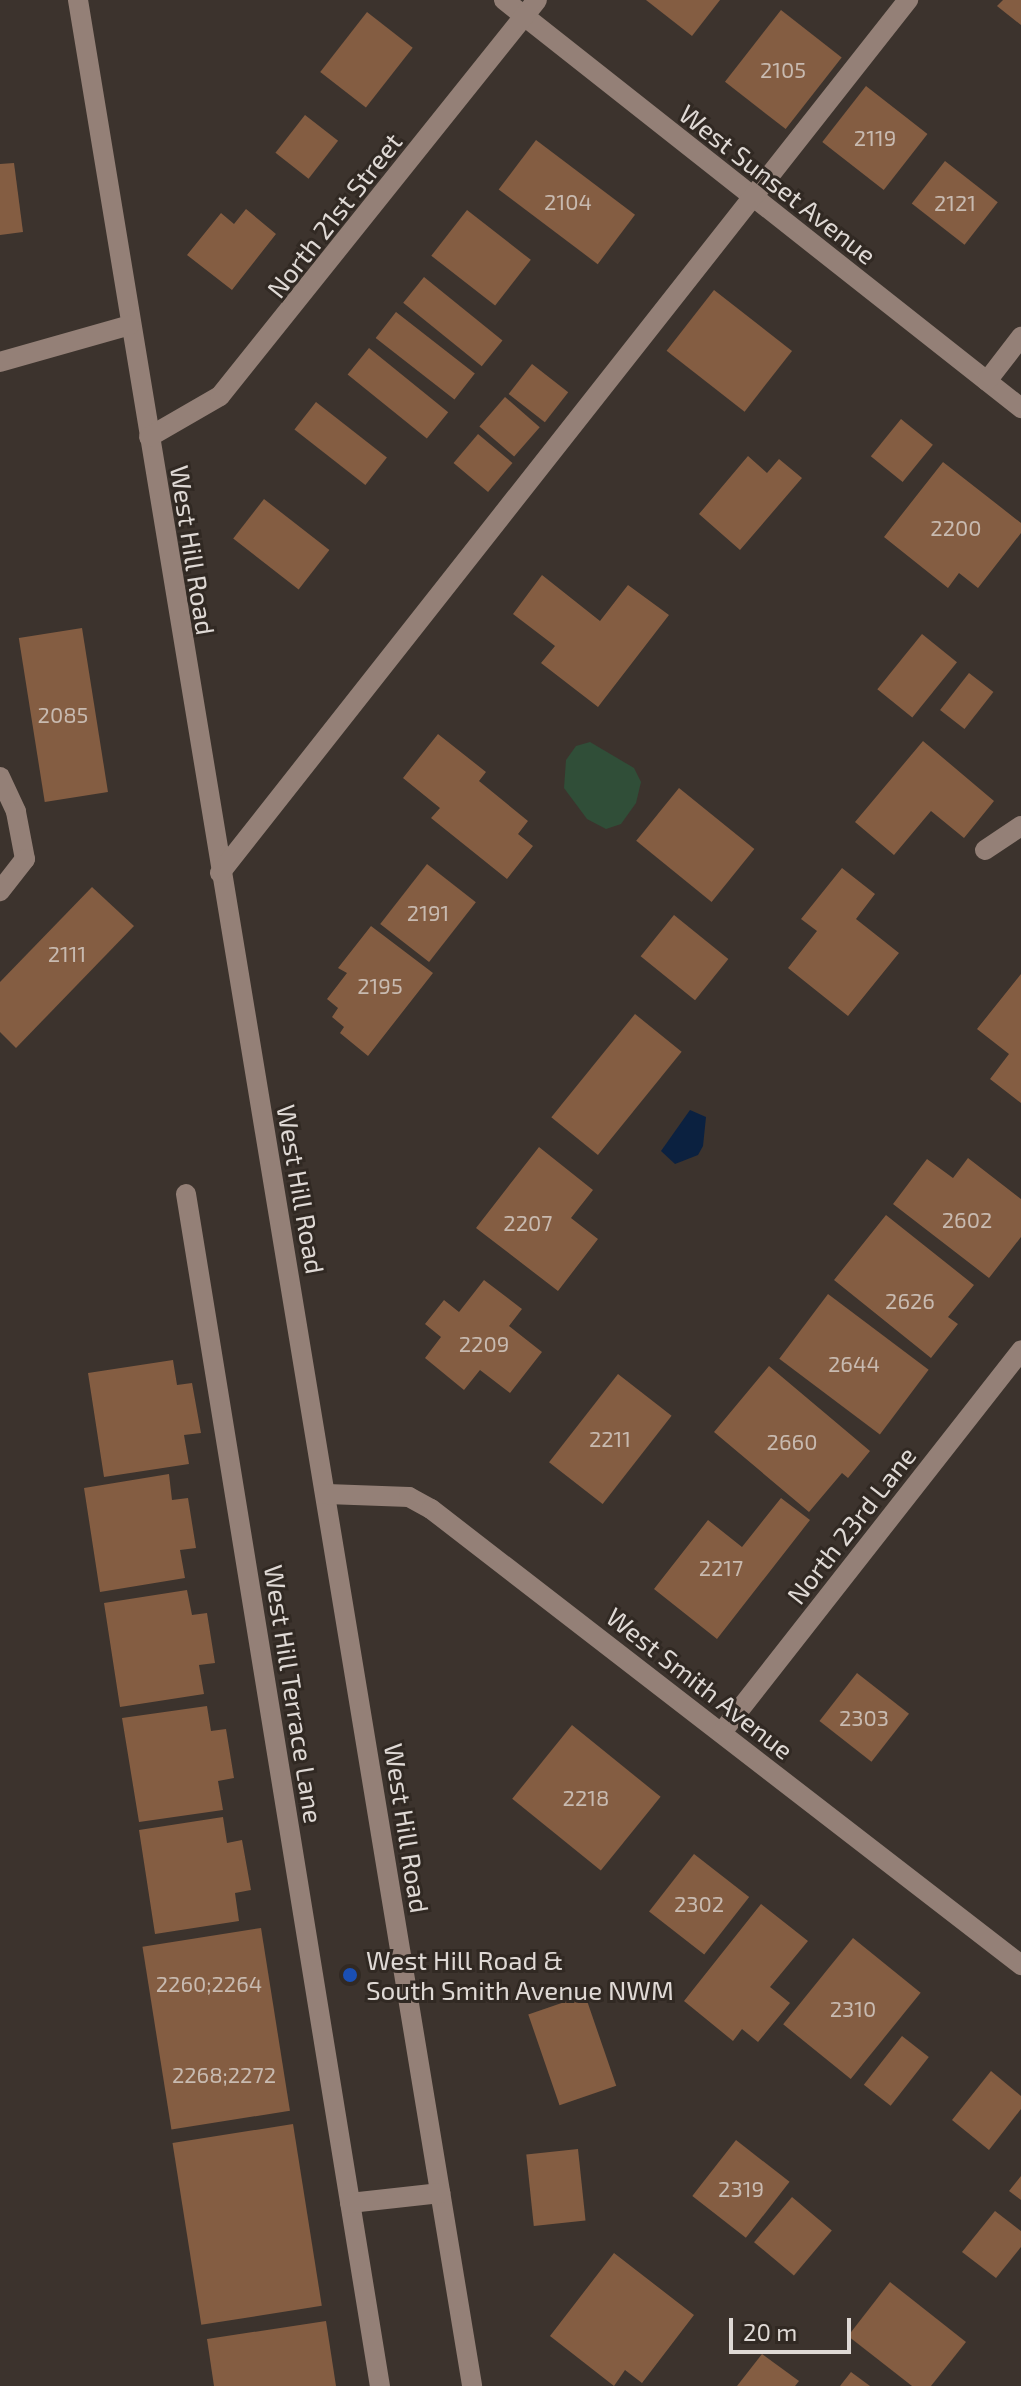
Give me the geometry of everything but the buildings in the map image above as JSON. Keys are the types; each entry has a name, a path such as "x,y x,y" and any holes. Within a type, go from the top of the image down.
{"street":[{"name":"West Hill Road","path":"78,0 472,2386"},
{"name":"West Sunset Avenue","path":"504,0 530,8 753,197 1021,408"},
{"path":"220,873 908,0"},
{"name":"North 21st Street","path":"149,437 220,396 530,8"},
{"path":"0,362 130,325"},
{"path":"987,381 1021,337"},
{"path":"0,777 16,812 25,859 0,891"},
{"path":"985,850 1021,826"},
{"name":"West Hill Terrace Lane","path":"186,1194 380,2386"},
{"name":"North 23rd Lane","path":"722,1732 1021,1350"},
{"name":"West Smith Avenue","path":"327,1494 409,1497 431,1509 1021,1965"},
{"path":"350,2203 440,2193"}],"green space":[{"path":"590,742 634,768 641,782 636,803 621,824 606,829 587,819 564,788 566,760 576,746"}],"water":[{"path":"690,1110 706,1117 703,1146 698,1155 675,1164 661,1151"}],"place":[{"name":"West Hill Road & South Smith Avenue NWM","path":"350,1975"}]}
